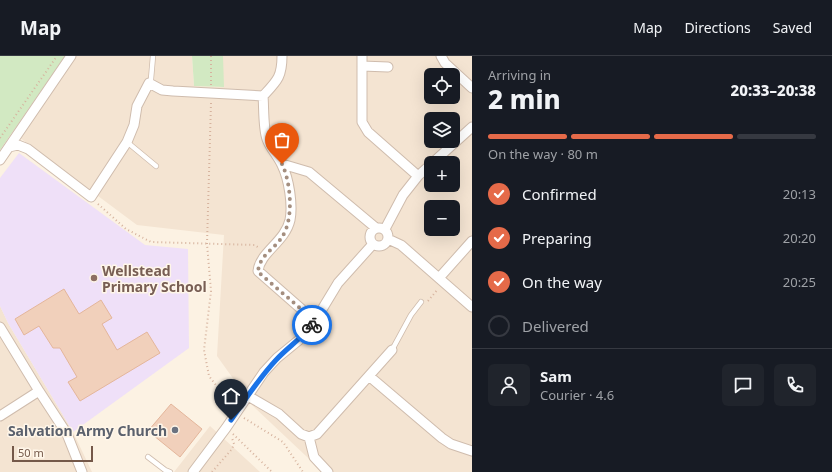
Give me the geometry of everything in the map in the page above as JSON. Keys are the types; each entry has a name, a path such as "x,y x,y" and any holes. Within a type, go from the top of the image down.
{"street":[{"path":"0,160 71,56"},
{"path":"9,147 18,145 28,149 91,197 127,142 134,125 137,106 149,83 162,90 263,96 278,81 282,70 282,56"},
{"path":"362,56 362,122 368,132 418,176"},
{"path":"441,56 445,63 472,88"},
{"path":"362,66 388,67"},
{"path":"263,96 266,138 282,164 287,180 290,220 283,236 263,257 259,264 258,272 315,321"},
{"path":"373,244 370,236 372,230 380,229 394,215 403,195 418,176 472,126"},
{"path":"282,164 309,172 387,233 388,239"},
{"path":"373,244 382,245 388,239"},
{"path":"388,239 401,245 472,307"},
{"path":"442,280 472,241"},
{"path":"193,472 229,431 236,413 264,372 299,340 315,321 338,283 373,244"},
{"path":"0,326 67,434 82,472"},
{"path":"248,396 279,414 301,434 310,437 318,434 392,350"},
{"path":"369,376 442,438 451,444 472,451"},
{"path":"0,416 39,391"},
{"path":"310,437 314,457 328,472"}],"lane":[{"path":"149,83 151,78 153,56"},
{"path":"127,142 156,166"},
{"path":"392,350 421,302"},
{"path":"148,457 170,472"}],"path":[{"path":"0,138 57,56"},
{"path":"211,56 210,160 207,206 207,244 211,291 204,350 209,376 236,413 283,442 303,472"},
{"path":"91,197 126,229 151,242 207,244"},
{"path":"421,302 428,301 442,280"},
{"path":"229,431 236,428"},
{"path":"212,472 232,449 234,444 229,431"},
{"path":"229,431 272,472"}],"shaded area":[{"path":"65,56 192,56 194,86 223,87 223,56 472,56 472,472 323,472 252,405 217,356 224,235 137,225 12,132"},
{"name":"Wellstead Primary School","path":"19,153 145,245 188,249 189,348 73,432 8,323 0,306 0,178"},
{"path":"0,306 8,323 73,432 92,472 0,472"},
{"path":"210,426 260,472 174,472"}],"green space":[{"path":"0,56 65,56 0,150"},
{"path":"192,56 223,56 224,87 194,86"}],"building":[{"path":"64,289 79,314 101,300 112,318 102,324 117,350 147,332 160,353 80,401 68,382 77,377 60,348 53,348 39,326 24,335 15,319"},
{"name":"Salvation Army Church","path":"171,404 202,429 180,457 148,431"}],"way so far":[{"path":"282,164 287,180 290,220 283,236 263,257 259,264 258,272 315,321 312,325"}],"place":[{"name":"Wellstead Primary School","path":"94,278"},
{"name":"Salvation Army Church","path":"175,430"}],"route":[{"path":"231,420 264,372 299,340 312,325"}]}
